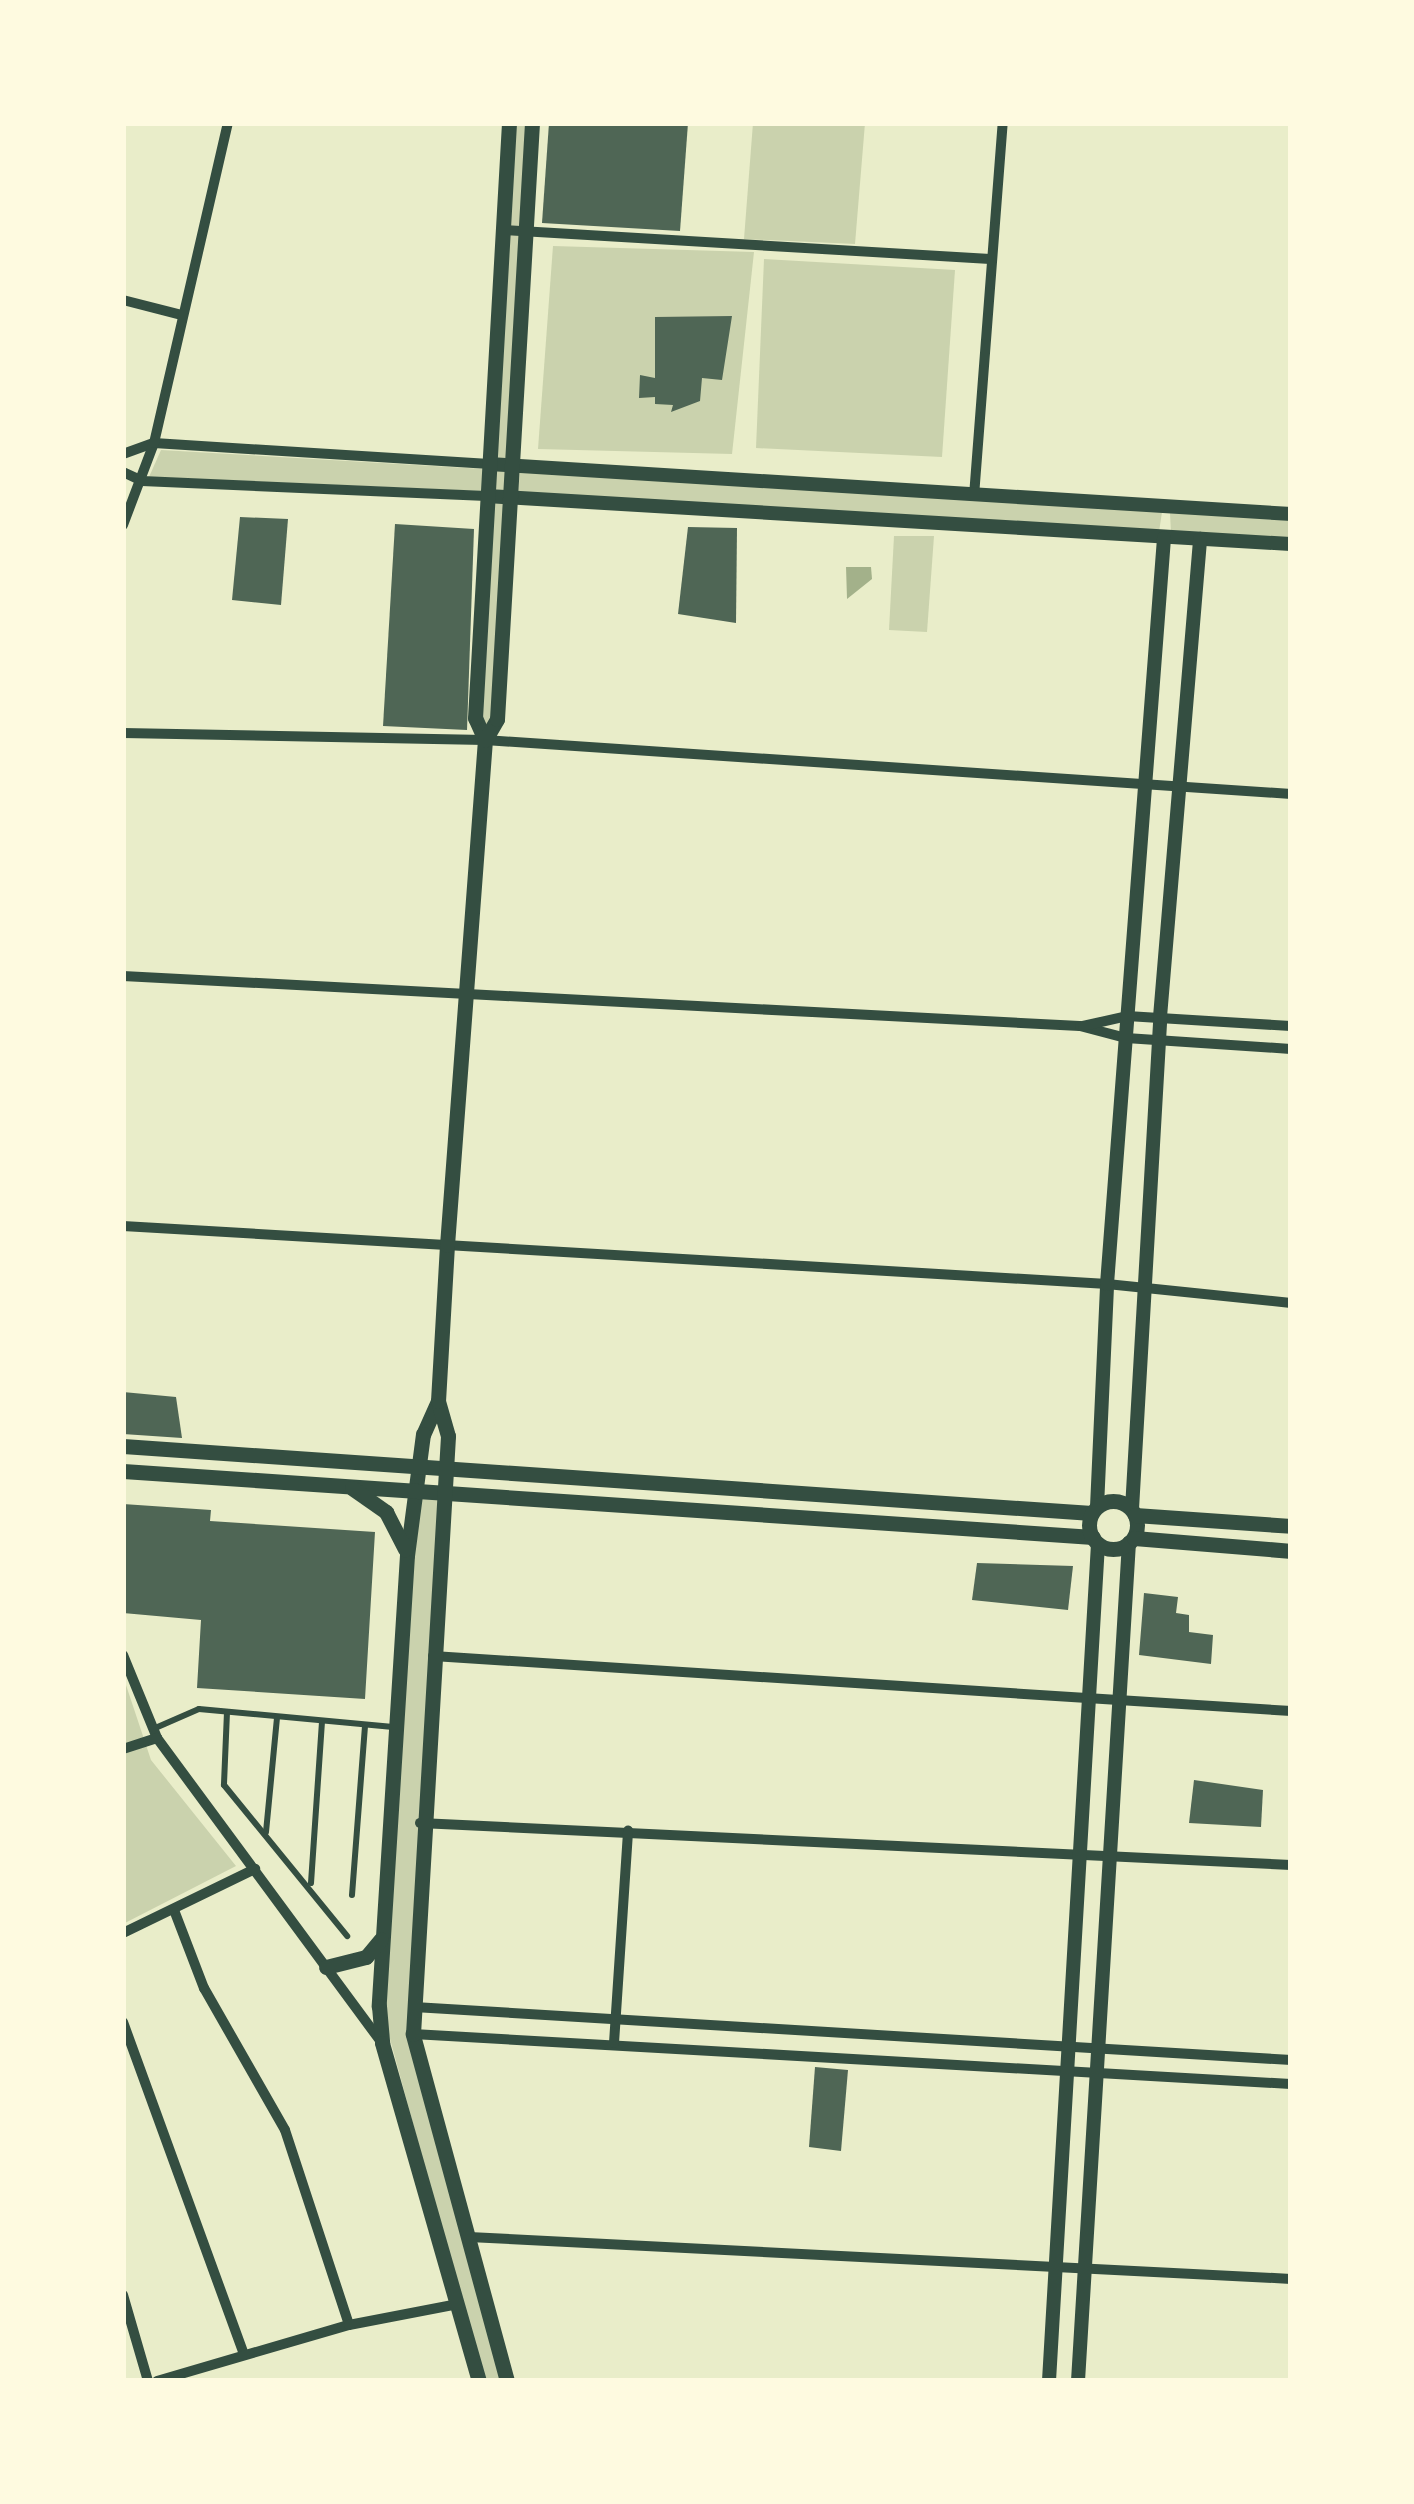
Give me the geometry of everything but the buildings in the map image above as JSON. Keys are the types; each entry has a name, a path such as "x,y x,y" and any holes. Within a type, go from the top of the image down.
{"main road":[{"path":"485,740 475,718 509,123"},
{"path":"507,2381 413,2034 419,1823 446,1467 438,1401 447,1245 485,740 497,719 532,123"},
{"path":"438,1401 417,1465 407,1555 381,1939 382,2043 479,2381"},
{"path":"123,1446 1095,1510 1111,1501 1134,1512 1291,1526"},
{"path":"123,1471 1291,1550"},
{"path":"350,1486 386,1512 407,1555"},
{"path":"1095,1510 1095,1540"},
{"path":"1131,1541 1134,1512"},
{"path":"326,1966 366,1957 381,1939"}],"street":[{"path":"123,525 154,443 228,123"},
{"path":"974,496 1004,123"},
{"path":"503,230 990,259"},
{"path":"123,300 182,315"},
{"path":"123,454 154,443 1291,514"},
{"path":"123,472 142,481 488,496 1291,544"},
{"path":"684,508 687,476"},
{"path":"1095,1510 1107,1284 1164,538"},
{"path":"1134,1512 1158,1040 1200,539"},
{"path":"123,733 485,740 1291,794"},
{"path":"123,976 465,989 1080,1027 1126,1038 1291,1049"},
{"path":"1080,1027 1127,1016 1291,1025"},
{"path":"123,1226 1107,1284 1291,1303"},
{"path":"1049,2381 1095,1540"},
{"path":"1078,2381 1131,1541"},
{"path":"123,1655 155,1733 382,2043"},
{"path":"433,1656 1090,1694 1291,1711"},
{"path":"123,1750 155,1733"},
{"path":"419,1823 1291,1865"},
{"path":"614,2043 628,1830"},
{"path":"123,1933 255,1869"},
{"path":"174,1910 204,1988 285,2130 349,2326"},
{"path":"414,2007 1291,2060"},
{"path":"123,2022 244,2355"},
{"path":"413,2034 1291,2084"},
{"path":"469,2237 1291,2279"},
{"path":"123,2295 148,2381"},
{"path":"158,2381 190,2376 244,2355 349,2326 458,2304"}],"lane":[{"path":"155,1733 188,1710 393,1727"},
{"path":"227,1712 224,1785 311,1882 347,1936"},
{"path":"266,1832 277,1718"},
{"path":"311,1882 322,1721"},
{"path":"352,1895 365,1724"}],"shaded area":[{"path":"513,123 530,123 523,227 506,226"},
{"path":"753,123 865,123 855,244 744,239"},
{"path":"506,232 522,234 508,495 491,493"},
{"path":"553,246 754,252 732,454 538,449"},
{"path":"764,259 955,270 942,457 756,448"},
{"path":"161,450 484,469 482,491 149,477"},
{"path":"520,472 1162,512 1159,532 518,493"},
{"path":"490,499 510,500 490,732 477,731"},
{"path":"1170,513 1291,518 1291,539 1171,533"},
{"path":"894,536 934,536 927,632 889,630"},
{"path":"846,567 871,567 872,579 847,599"},
{"path":"417,1494 441,1497 409,2039 506,2381 483,2381 383,2013"},
{"path":"123,1676 151,1760 236,1866 123,1924"}]}
